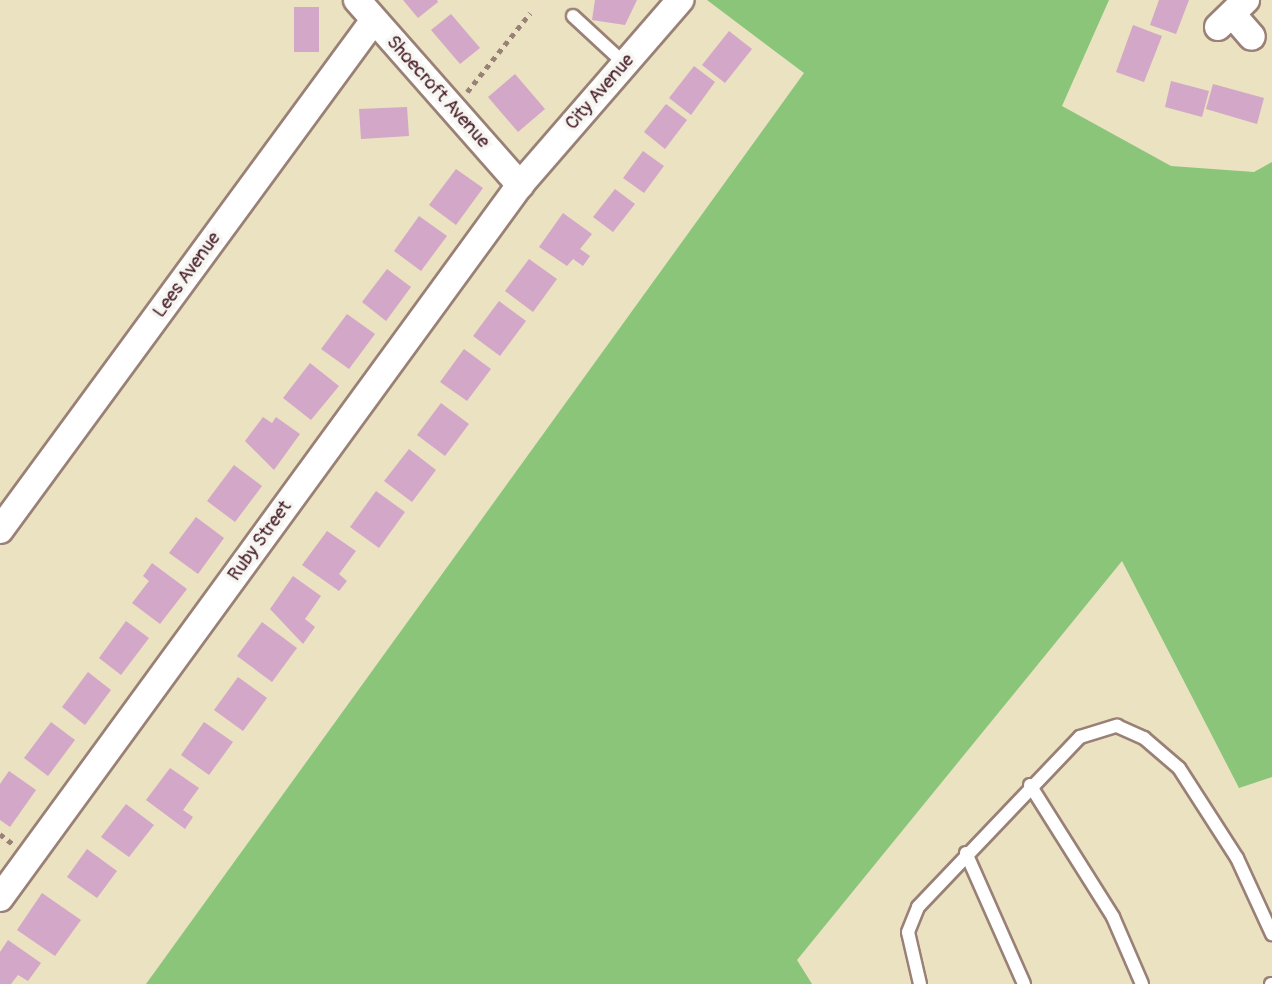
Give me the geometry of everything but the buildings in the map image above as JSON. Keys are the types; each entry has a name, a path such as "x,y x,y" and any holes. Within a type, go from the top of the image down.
{"street":[{"name":"Shoecroft Avenue","path":"357,0 520,185"},
{"name":"City Avenue","path":"520,185 680,0"},
{"path":"1232,14 1252,37"},
{"name":"Lees Avenue","path":"0,530 374,20"},
{"name":"Ruby Street","path":"0,898 520,185"}],"lane":[{"path":"573,16 625,64"},
{"path":"919,984 908,932 918,906 1030,785 1080,737 1117,726 1144,738 1186,779 1237,858 1272,934"},
{"path":"1030,785 1113,917 1142,984"},
{"path":"966,853 1024,984"}],"path":[{"path":"453,109 530,13"}],"green space":[{"path":"707,0 1109,0 1062,106 1171,166 1254,172 1272,162 1272,777 1239,788 1122,561 797,960 812,984 146,984 804,73"}]}
